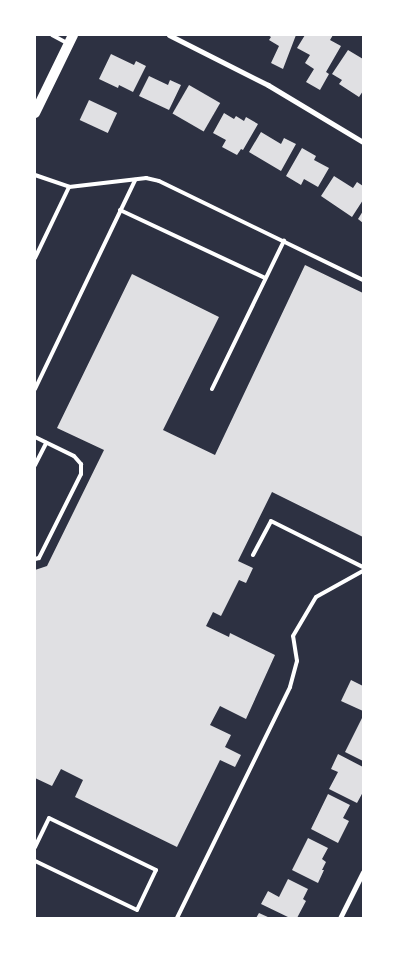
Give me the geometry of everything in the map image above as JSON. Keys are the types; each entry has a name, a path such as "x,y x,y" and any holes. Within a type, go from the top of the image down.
{"main road":[{"path":"35,113 71,39"}],"street":[{"path":"169,35 268,85 363,142"},
{"path":"340,918 363,872"}],"lane":[{"path":"52,35 71,39"},
{"path":"35,174 69,187 146,178 159,181 363,280"},
{"path":"35,389 135,180"},
{"path":"35,258 69,187"},
{"path":"120,210 265,278"},
{"path":"212,389 284,241"},
{"path":"35,438 74,456 81,464 81,474 39,558 35,559"},
{"path":"35,465 46,443"},
{"path":"253,555 271,520 363,569"},
{"path":"177,918 290,687 297,661 293,636 316,596 363,569"},
{"path":"35,847 49,818 156,870 137,910 35,861"}],"building":[{"path":"268,35 296,35 283,69 271,63 279,46 269,40 271,37"},
{"path":"305,35 333,35 330,40 341,46 326,72 329,74 320,90 306,82 314,69 305,63 310,55 297,48"},
{"path":"348,50 363,59 363,91 359,97 339,84 342,80 332,74"},
{"path":"111,54 134,65 136,61 146,66 133,92 119,85 118,88 99,79"},
{"path":"149,76 168,85 170,80 181,85 169,110 139,96"},
{"path":"189,85 220,103 204,132 172,114"},
{"path":"89,100 117,113 108,133 80,120"},
{"path":"224,113 234,119 236,116 244,121 246,117 258,124 243,150 241,149 237,155 222,147 226,140 213,133"},
{"path":"261,132 281,144 284,138 296,144 281,171 249,152"},
{"path":"302,148 316,156 314,160 329,168 318,187 304,179 301,185 286,176"},
{"path":"334,176 353,188 357,182 363,186 363,200 352,217 321,196"},
{"path":"363,211 363,223 358,219"},
{"path":"305,265 363,293 363,537 272,492 238,561 253,568 246,583 239,580 221,616 213,612 206,626 229,637 230,633 275,655 246,719 220,706 210,725 231,735 225,747 241,755 235,767 220,760 177,847 75,797 83,780 61,769 52,786 35,778 35,570 47,566 104,450 57,428 132,274 219,317 163,430 215,455"},
{"path":"351,680 363,686 363,711 341,701"},
{"path":"363,716 363,761 345,752"},
{"path":"338,754 363,767 363,792 357,803 329,789 338,772 331,769"},
{"path":"328,794 350,805 343,818 349,821 338,843 311,829"},
{"path":"308,838 328,848 322,859 326,862 318,883 292,870"},
{"path":"288,879 308,889 303,899 306,901 297,918 290,918 261,904 268,891 279,897"},
{"path":"259,913 270,918 256,918"}]}
